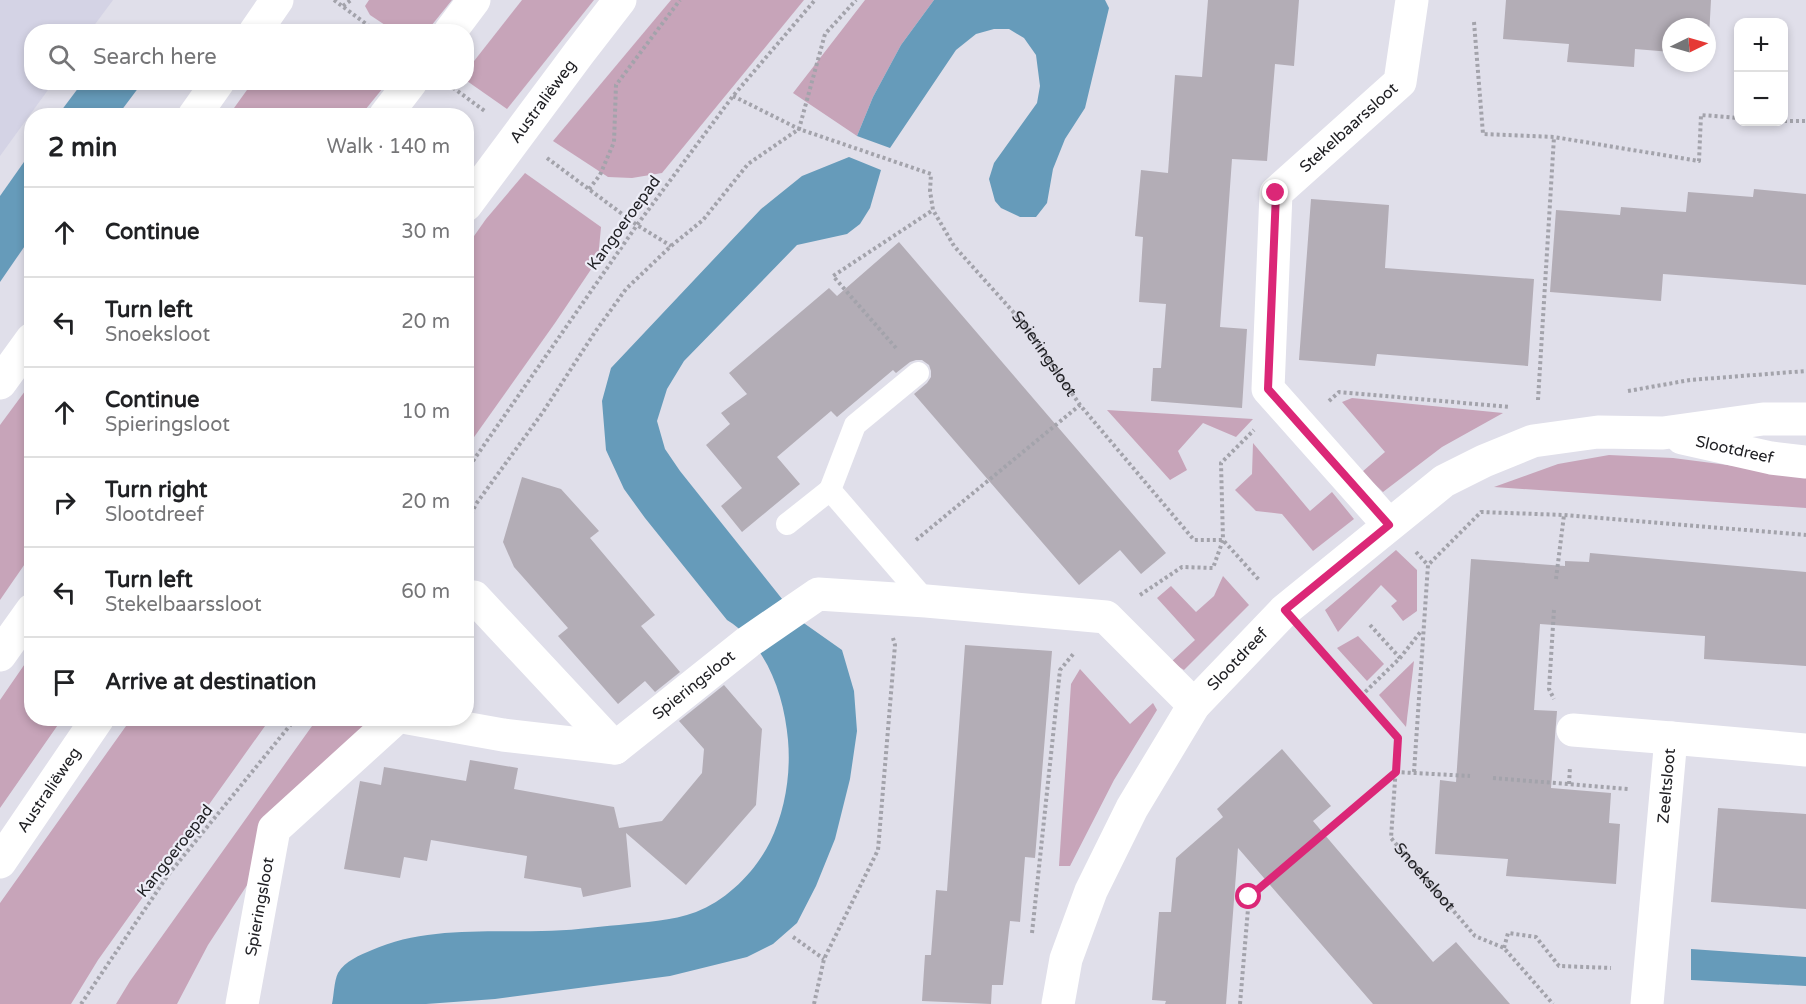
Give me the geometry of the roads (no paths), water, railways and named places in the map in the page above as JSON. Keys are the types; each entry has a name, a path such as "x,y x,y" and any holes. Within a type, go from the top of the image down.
{"street":[{"path":"260,24 277,0"},
{"path":"456,24 474,0"},
{"name":"Australiëweg","path":"474,195 620,0"},
{"name":"Stekelbaarssloot","path":"1389,525 1268,389 1276,193 1400,82 1412,0"},
{"path":"200,108 212,90"},
{"path":"391,108 405,90"},
{"path":"0,383 24,350"},
{"name":"Slootdreef","path":"1058,1004 1066,959 1091,891 1132,808 1194,705 1285,610 1444,481 1484,461 1533,441 1598,432 1663,433 1763,419 1806,419"},
{"name":"Slootdreef","path":"1663,433 1771,458 1806,462"},
{"name":"Spieringsloot","path":"615,748 748,642 818,594 1106,617 1194,705"},
{"path":"474,597 615,748"},
{"path":"0,655 24,621"},
{"name":"Australiëweg","path":"0,862 93,726"},
{"name":"Spieringsloot","path":"242,1004 274,829 387,726"},
{"path":"452,726 502,735 615,748"},
{"path":"1573,730 1671,738"},
{"name":"Zeeltsloot","path":"1647,1004 1671,738 1806,750"}],"lane":[{"path":"786,524 831,490 855,425 918,373"},
{"path":"831,490 926,601"}],"water":[{"path":"934,0 1105,0 1109,8 1085,108 1065,139 1053,169 1047,203 1036,217 1020,217 1001,208 995,201 989,179 994,163 1037,103 1040,86 1036,55 1024,38 1009,29 994,29 976,34 956,50 890,148 857,136 873,97 901,45"},
{"path":"77,90 137,90 123,108 63,108"},
{"path":"849,157 881,170 870,208 860,224 847,234 797,245 684,361 667,389 657,421 665,449 680,471 798,619 842,650 854,691 857,731 850,779 835,839 816,886 797,923 773,944 747,957 670,976 495,999 426,1004 332,1004 337,976 341,969 358,956 391,943 412,937 455,932 561,930 677,917 696,912 719,900 739,884 764,853 780,818 789,766 786,723 771,672 753,643 727,620 624,489 606,450 602,401 611,368 761,209 802,176"},
{"path":"24,162 24,247 0,282 0,196"},
{"path":"1691,949 1806,957 1806,986 1691,980"}]}
